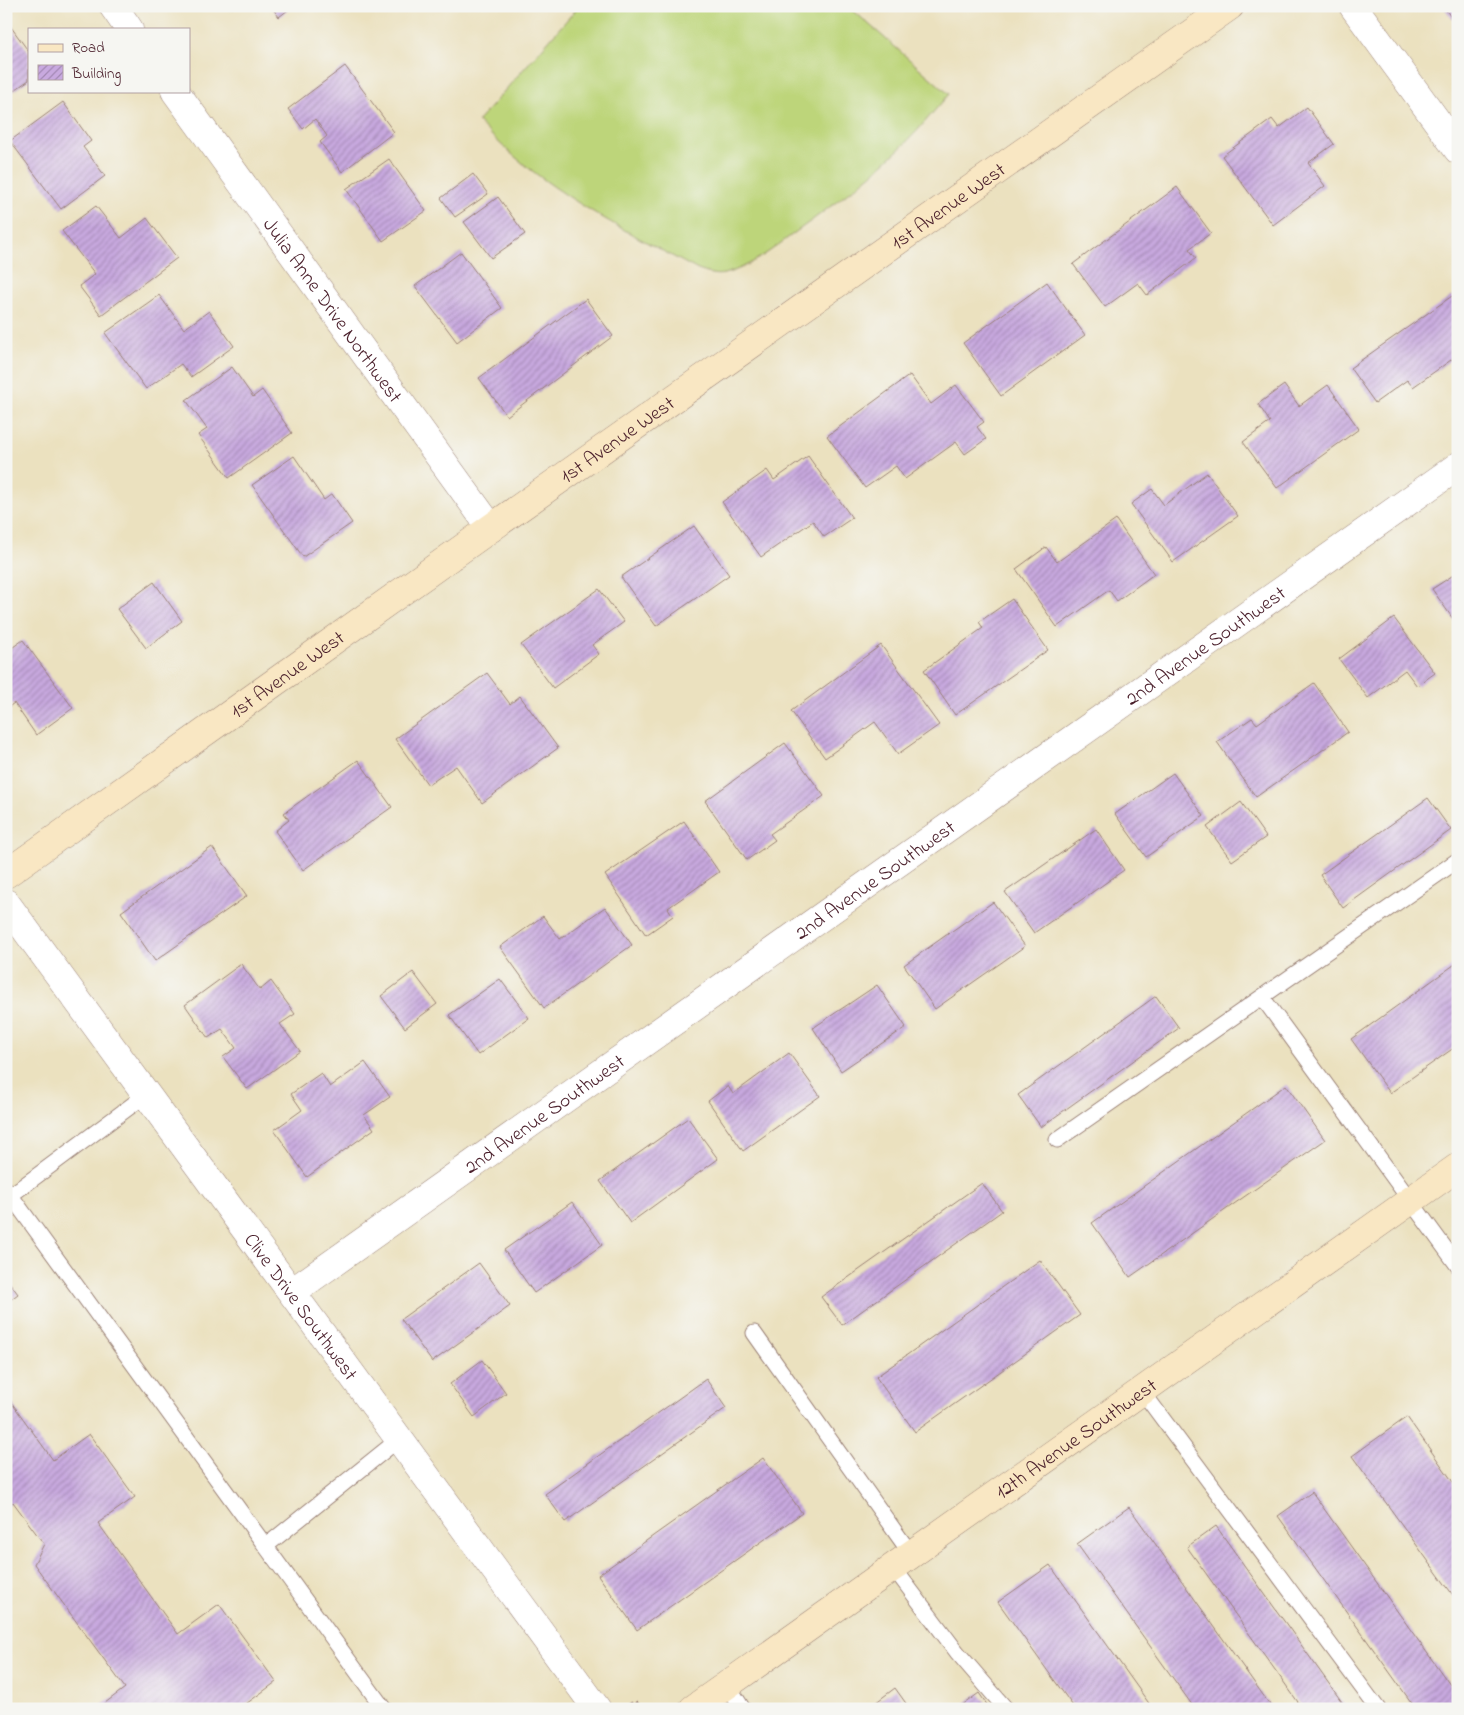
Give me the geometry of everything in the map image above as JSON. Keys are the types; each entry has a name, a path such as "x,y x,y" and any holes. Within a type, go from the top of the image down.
{"street":[{"path":"113,6 128,28"},
{"name":"1st Avenue West","path":"6,874 491,528 1230,6"},
{"path":"1353,6 1458,150"},
{"name":"Julia Anne Drive Northwest","path":"176,92 491,528"},
{"name":"2nd Avenue Southwest","path":"292,1292 1458,466"},
{"name":"Clive Drive Southwest","path":"6,903 597,1709"},
{"name":"12th Avenue Southwest","path":"692,1709 1458,1167"}],"lane":[{"path":"1057,1140 1458,860"},
{"path":"1262,997 1458,1266"},
{"path":"147,1094 8,1192 384,1709"},
{"path":"754,1333 902,1561 957,1652 1006,1709"},
{"path":"1142,1390 1378,1709"},
{"path":"266,1546 399,1439"},
{"path":"727,1684 743,1709"}],"path":[{"path":"625,1709 635,1700 642,1709"}],"green space":[{"path":"579,6 848,6 949,94 917,131 858,186 752,263 724,274 711,274 698,270 610,222 554,187 527,167 478,121"}],"building":[{"path":"271,6 293,6 279,17"},
{"path":"1443,6 1458,6 1458,27"},
{"path":"6,20 28,51 28,81 6,96"},
{"path":"345,66 394,132 342,172 320,142 327,136 315,119 303,129 288,109"},
{"path":"63,102 91,141 83,147 105,176 61,209 10,141"},
{"path":"1307,107 1334,144 1308,163 1325,186 1273,225 1222,156 1272,119 1279,128"},
{"path":"389,159 426,211 383,241 346,189"},
{"path":"473,174 488,194 455,217 441,198"},
{"path":"1177,187 1211,233 1189,249 1196,258 1147,295 1138,283 1105,307 1073,264"},
{"path":"498,197 525,234 491,258 464,222"},
{"path":"96,206 121,238 147,218 177,258 101,315 79,286 95,274 62,231"},
{"path":"461,252 502,308 457,342 415,286"},
{"path":"1047,282 1085,335 1001,396 963,343"},
{"path":"159,295 184,329 209,311 234,346 191,377 181,364 146,389 105,333"},
{"path":"1452,296 1458,303 1458,355 1413,387 1407,380 1375,403 1350,368"},
{"path":"586,299 613,336 507,416 479,378"},
{"path":"232,367 253,397 262,390 292,433 229,478 198,435 207,429 186,400"},
{"path":"910,375 931,404 956,385 984,422 977,427 986,439 965,454 956,442 905,479 896,466 865,488 827,436"},
{"path":"1284,385 1299,406 1328,385 1359,429 1277,488 1243,442 1270,422 1258,404"},
{"path":"294,456 324,500 332,494 352,523 303,557 252,485"},
{"path":"808,456 852,518 824,537 813,521 761,557 722,502 767,470 774,480"},
{"path":"1207,473 1238,516 1173,562 1131,504 1152,489 1164,505"},
{"path":"1116,520 1154,574 1117,601 1109,590 1057,627 1016,569 1046,547 1057,562"},
{"path":"694,526 729,575 656,626 621,577"},
{"path":"1458,572 1458,626 1432,589"},
{"path":"154,582 182,621 146,648 117,609"},
{"path":"599,589 624,622 592,645 599,654 553,688 521,645"},
{"path":"1012,599 1048,650 955,715 924,670 983,628 979,622"},
{"path":"1394,618 1435,673 1417,686 1405,670 1368,698 1339,659"},
{"path":"23,640 73,708 36,735 14,703 6,709 6,652"},
{"path":"881,645 939,725 898,754 875,722 825,758 791,711"},
{"path":"487,673 510,704 520,696 558,748 482,803 456,766 428,785 395,739"},
{"path":"1314,683 1348,732 1256,797 1217,742 1252,718 1257,724"},
{"path":"785,743 824,796 770,834 775,840 747,860 705,801"},
{"path":"358,760 392,807 303,870 275,831 289,820 284,813"},
{"path":"1173,773 1204,816 1146,857 1115,814"},
{"path":"1428,798 1451,830 1343,908 1320,875"},
{"path":"1241,802 1266,837 1232,861 1207,827"},
{"path":"684,821 719,872 668,908 673,916 646,935 605,875"},
{"path":"1096,829 1124,870 1034,933 1005,892"},
{"path":"212,847 247,896 155,961 121,912"},
{"path":"993,902 1025,946 935,1009 904,965"},
{"path":"605,907 632,945 544,1008 500,947 543,916 560,939"},
{"path":"1458,962 1458,1045 1390,1093 1351,1039"},
{"path":"241,964 260,990 271,981 295,1014 280,1024 300,1051 247,1089 223,1057 236,1048 222,1029 208,1038 185,1005"},
{"path":"413,972 437,1004 405,1028 381,996"},
{"path":"500,979 529,1018 478,1055 449,1015"},
{"path":"877,985 906,1027 841,1071 813,1028"},
{"path":"1156,996 1179,1028 1041,1127 1018,1095"},
{"path":"789,1053 820,1096 743,1151 708,1101 728,1086 733,1094"},
{"path":"365,1062 390,1097 364,1115 374,1129 307,1177 274,1130 302,1110 291,1094 321,1073 330,1087"},
{"path":"1286,1085 1325,1140 1130,1277 1092,1223"},
{"path":"688,1118 718,1159 630,1223 600,1181"},
{"path":"982,1183 1002,1211 842,1325 821,1297"},
{"path":"572,1202 602,1245 534,1293 504,1250"},
{"path":"1040,1260 1080,1315 915,1432 876,1377"},
{"path":"479,1263 510,1306 432,1362 401,1319"},
{"path":"6,1278 18,1294 6,1303"},
{"path":"482,1360 506,1393 474,1417 450,1384"},
{"path":"706,1379 726,1408 565,1522 545,1494"},
{"path":"6,1395 53,1460 89,1434 135,1497 98,1523 178,1634 219,1604 276,1682 239,1709 97,1709 125,1688 34,1564 44,1544 13,1502 6,1507"},
{"path":"1407,1417 1458,1489 1458,1602 1352,1456"},
{"path":"763,1458 802,1513 637,1630 598,1575"},
{"path":"1312,1492 1458,1696 1458,1709 1416,1709 1278,1516"},
{"path":"1129,1507 1273,1709 1195,1709 1077,1544"},
{"path":"1216,1526 1347,1709 1303,1709 1187,1547"},
{"path":"1050,1565 1153,1709 1075,1709 998,1602"},
{"path":"895,1688 910,1709 867,1709"},
{"path":"979,1693 990,1709 957,1709"}]}
